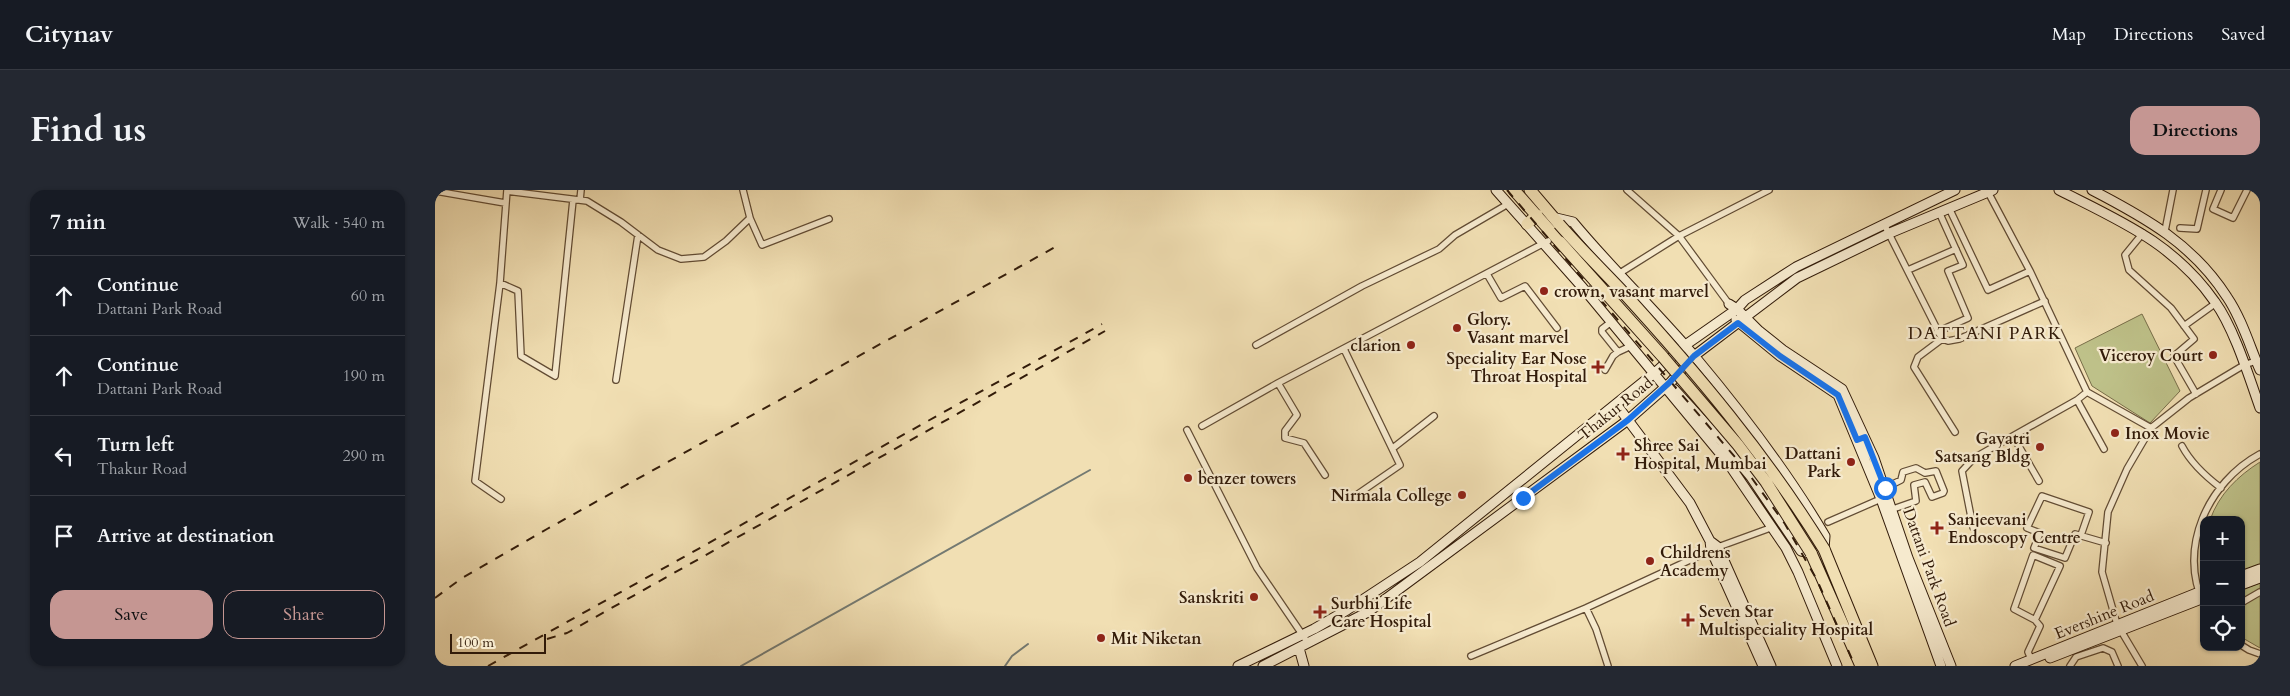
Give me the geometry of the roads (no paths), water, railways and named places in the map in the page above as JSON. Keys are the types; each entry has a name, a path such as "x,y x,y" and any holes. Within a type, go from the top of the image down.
{"highway":[{"path":"1514,190 1548,219 1621,291 1741,428 1798,507 1823,549 1873,666"},
{"path":"1530,190 1548,219 1551,242 1663,356 1738,445 1766,482 1811,553 1861,666"},
{"path":"1527,224 1548,219"}],"street":[{"path":"500,283 518,291 521,356 555,376 576,200 581,190"},
{"path":"743,190 750,218 763,245 829,219"},
{"path":"1496,190 1527,224 1551,242 1728,463 1773,527 1798,572 1837,666"},
{"name":"Dattani Park Road","path":"1627,190 1679,236 1742,320 1782,353 1840,393 1884,494 1905,559 1935,640 1941,666"},
{"path":"1620,273 1679,236 1769,190"},
{"name":"Thakur Road","path":"1238,666 1298,637 1369,597 1440,546 1617,404 1684,346 1732,309 1796,266 1955,190"},
{"path":"2059,190 2143,232 2194,276 2216,303 2260,408"},
{"path":"2092,190 2133,211 2165,231 2204,267 2228,298 2260,370"},
{"path":"2165,231 2173,190"},
{"path":"2180,228 2197,229 2206,190"},
{"path":"2221,190 2213,210 2233,218 2247,190"},
{"path":"501,499 475,480 500,283 507,191 587,201 658,250 681,259 704,257 726,241 750,218"},
{"path":"1990,191 2045,300 2087,392 2151,428"},
{"name":"Thakur Road","path":"1263,666 1368,612 1628,420 1667,385 1694,356 1797,278 1890,233 1990,191"},
{"path":"435,192 505,203"},
{"path":"1256,345 1361,286 1439,249 1455,235 1509,204"},
{"path":"1949,208 1988,290 2030,271"},
{"path":"1937,332 1968,318 1948,271 1963,265 1939,212"},
{"path":"1548,219 1573,222 1694,356 1787,474 1825,536 1823,549"},
{"path":"1883,224 1890,233 1942,339 1948,341 1959,339 2045,300"},
{"path":"2143,232 2125,255 2129,270 2171,308 2194,340 2174,356 2196,394"},
{"path":"616,380 637,235"},
{"path":"1202,426 1278,383 1551,242"},
{"path":"1551,242 1611,322 1656,372"},
{"path":"1908,270 1956,249"},
{"path":"1487,274 1501,298 1525,286 1557,328"},
{"path":"2184,326 2216,303"},
{"path":"1611,322 1602,329 1602,332 1618,352"},
{"path":"1942,339 1918,357 1914,367 1955,432"},
{"path":"1605,370 1613,356 1631,346"},
{"path":"1344,349 1400,466 1355,496"},
{"path":"2142,666 2118,627 2102,572 2108,512 2127,469 2151,428 2196,394 2256,361"},
{"path":"1278,383 1297,415 1285,431 1285,438 1304,442 1325,474"},
{"path":"1667,385 1718,437 1751,477 1801,550 1811,553"},
{"path":"1973,528 1961,471 1973,458 2077,400 2087,392"},
{"path":"2077,400 2104,448"},
{"path":"1617,404 1690,503 1771,666"},
{"path":"1393,448 1434,416"},
{"path":"1187,430 1257,568 1298,637 1303,666"},
{"path":"2013,436 2039,481"},
{"path":"1569,442 1580,455"},
{"path":"2182,446 2187,455 2205,476 2221,488"},
{"path":"2200,585 2194,550 2200,522 2226,480 2260,454"},
{"path":"1828,522 1884,494 1901,480 1903,472 1916,468 1925,473 1936,471 1944,491 1943,493 1932,497 1925,482 1913,485 1916,501 1893,509"},
{"name":"Dattani Park Road","path":"1884,494 1893,509 1905,559"},
{"path":"2081,535 2089,512 2042,496 2027,528 2040,533 2034,548 2065,558 2075,534 2106,542"},
{"path":"1471,656 1586,608 1713,546 1773,527"},
{"path":"1440,546 1448,553"},
{"path":"1713,546 1763,666"},
{"path":"2031,663 2028,652 2040,626 2035,620 2014,610 2033,555 2061,566 2035,620"},
{"path":"2245,575 2260,569"},
{"path":"2245,584 2260,578"},
{"path":"2245,600 2260,592"},
{"name":"Evershine Road","path":"2015,666 2074,650 2118,627 2200,598"},
{"path":"1586,608 1596,629 1608,666"},
{"path":"1298,637 1308,643"},
{"name":"Dattani Park Road","path":"1935,640 1951,666"},
{"path":"2070,666 2074,650 2103,648 2112,652 2118,666"},
{"path":"2245,648 2260,654"}],"waterway":[{"path":"741,666 1090,470"},
{"path":"1005,666 1012,656 1028,644"}],"railway":[{"path":"1507,190 1746,470 1785,524 1817,580 1855,666"},
{"path":"435,598 462,578 547,529 1057,246"},
{"path":"488,666 1102,324"},
{"path":"547,639 567,633 1105,331"}],"place":[{"name":"crown, vasant marvel","path":"1544,291"},
{"name":"Glory. Vasant marvel","path":"1457,328"},
{"name":"clarion","path":"1411,345"},
{"name":"Viceroy Court","path":"2213,355"},
{"name":"Speciality Ear Nose Throat Hospital","path":"1598,367"},
{"name":"Inox Movie","path":"2115,433"},
{"name":"Gayatri Satsang Bldg","path":"2040,447"},
{"name":"Shree Sai Hospital, Mumbai","path":"1623,454"},
{"name":"Dattani Park","path":"1851,462"},
{"name":"benzer towers","path":"1188,478"},
{"name":"Nirmala College","path":"1462,495"},
{"name":"Sanjeevani Endoscopy Centre","path":"1937,528"},
{"name":"Childrens Academy","path":"1650,561"},
{"name":"Sanskriti","path":"1254,597"},
{"name":"Surbhi Life Care Hospital","path":"1320,612"},
{"name":"Seven Star Multispeciality Hospital","path":"1688,620"},
{"name":"Mit Niketan","path":"1101,638"}],"district":[{"name":"DATTANI PARK","path":"1985,333"}]}
